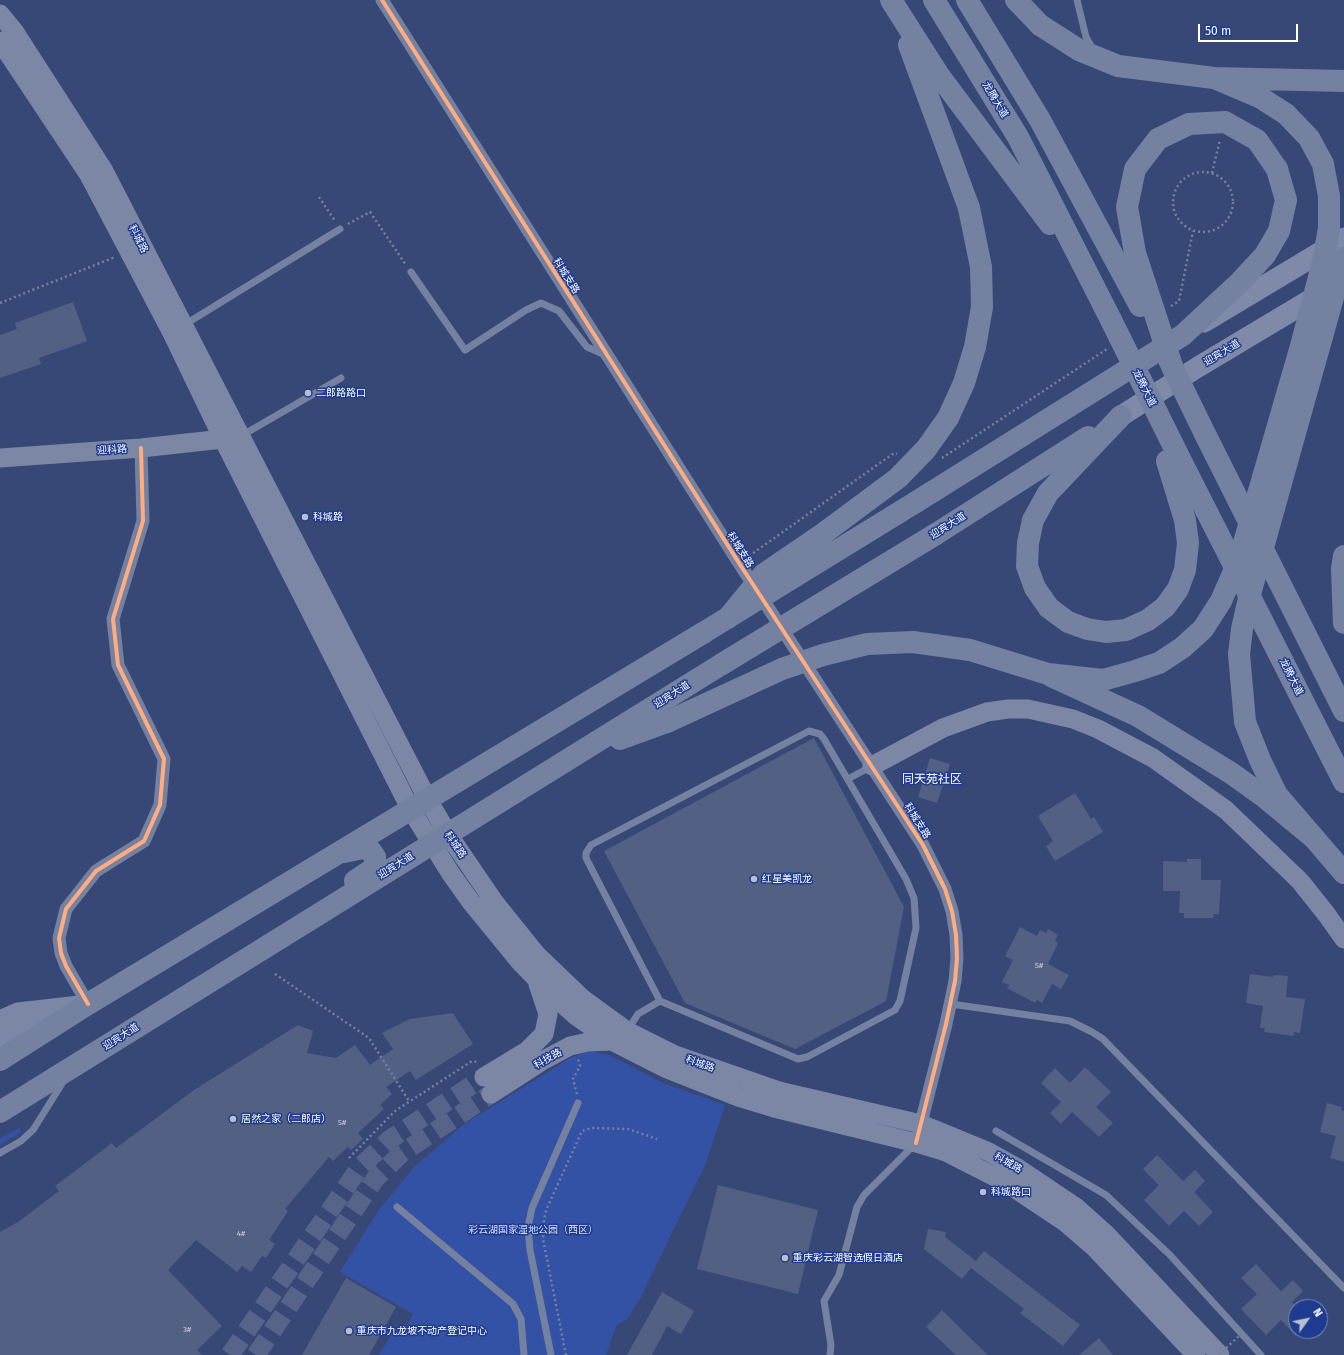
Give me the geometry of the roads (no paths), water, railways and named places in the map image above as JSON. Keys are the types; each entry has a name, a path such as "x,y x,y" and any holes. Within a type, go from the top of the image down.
{"highway":[{"path":"728,618 764,574 824,533 898,478 926,449 948,418 964,384 975,347 982,308 981,267 969,208 909,46 889,0"},
{"path":"889,0 938,74 1086,272"},
{"name":"龙腾大道","path":"934,0 1018,137 1111,320 1139,378 1173,458 1344,782"},
{"path":"967,0 1040,120 1173,368 1344,711"},
{"path":"1016,0 1040,25 1079,50 1118,66 1206,79 1344,81"},
{"path":"1048,674 1103,680 1135,671 1159,663 1182,648 1203,629 1220,601 1239,560 1302,346 1323,262 1329,228 1329,196 1323,164 1309,138 1286,114 1262,98 1206,79"},
{"path":"0,1060 88,1004 728,618 916,502 1183,335 1240,282 1265,255 1279,231 1286,200 1277,169 1257,140 1225,122 1189,124 1158,140 1135,169 1128,207 1135,252 1173,368"},
{"path":"1344,258 1250,594 1242,629 1239,654 1245,722 1260,760 1277,795 1344,873"},
{"path":"1121,416 1048,493 1033,520 1028,543 1027,566 1035,588 1049,608 1068,622 1087,629 1106,632 1126,630 1148,620 1165,607 1178,589 1185,570 1188,543 1173,458"},
{"name":"迎宾大道","path":"0,1112 722,664 936,534 1121,416"},
{"path":"1344,556 1342,569 1344,623"},
{"path":"577,754 668,722 782,669 823,655 867,644 913,642 970,650 1048,674 1138,716 1231,773 1264,796 1314,838"},
{"path":"264,948 293,921 370,871 375,865 375,857 370,850 358,848 340,853"}],"main road":[{"name":"科城路","path":"0,14 14,31 104,171 183,325 232,438"},
{"name":"科城路","path":"0,41 90,175 171,332 232,438 420,805 440,839 471,902 520,962 576,1016 619,1036 745,1081 779,1091 921,1124 987,1151 1016,1167 1077,1208 1106,1234 1220,1355"},
{"path":"1183,335 1344,238"},
{"name":"迎宾大道","path":"1121,416 1198,367 1344,280"},
{"name":"迎科路","path":"0,458 141,448 232,438"},
{"path":"872,766 943,728 988,712 1008,709 1028,709 1073,719 1104,732 1153,758 1226,810 1300,881 1344,939"},
{"name":"科城路","path":"440,839 536,954 619,1036 667,1069 738,1097 774,1108 916,1143 946,1152 975,1165 1005,1182 1065,1222 1094,1247 1196,1355"},
{"name":"科技路","path":"536,979 548,1014 544,1034 527,1051 487,1078 542,1061 570,1046 619,1036"},
{"path":"0,1020 18,1012 88,1004"},
{"path":"0,1041 55,1007"}],"street":[{"name":"科城支路","path":"382,0 739,563 923,845 945,889 952,911 957,950 955,981 951,1004 916,1143"},
{"path":"88,1004 66,966 61,953 59,938 66,909 96,871 144,841 160,805 164,759 118,665 113,619 143,521 141,448"}],"lane":[{"path":"1077,0 1086,37 1101,64 1112,72"},
{"path":"1170,80 1206,79"},
{"path":"183,325 340,229"},
{"path":"411,272 465,350 526,310 541,303 558,310 587,347 607,356"},
{"path":"232,438 341,378"},
{"path":"809,731 820,734 906,879 914,898 916,928 898,1006 891,1013 803,1059 798,1059 660,1001 586,858 588,849 591,845 809,731"},
{"path":"848,779 872,766"},
{"path":"619,1036 638,1014 660,1001"},
{"path":"951,1004 1070,1021 1098,1036 1344,1288"},
{"path":"0,1154 21,1141 33,1130 73,1066"},
{"path":"551,1355 530,1250 528,1227 532,1208 578,1103"},
{"path":"996,1131 1106,1194 1170,1255 1261,1355"},
{"path":"830,1355 831,1345 824,1301 839,1275 857,1207 864,1195 916,1143"},
{"path":"397,1207 513,1304 522,1319 524,1355"}],"tunnel":[{"path":"230,1355 360,1167 389,1140 484,1077"},
{"path":"256,1355 375,1179 402,1153 491,1094"}],"place":[{"name":"二郎路路口","path":"308,393"},
{"name":"科城路","path":"305,517"},
{"name":"红星美凯龙","path":"754,879"},
{"name":"居然之家（二郎店）","path":"233,1119"},
{"name":"科城路口","path":"983,1192"},
{"name":"重庆彩云湖智选假日酒店","path":"785,1258"},
{"name":"重庆市九龙坡不动产登记中心","path":"349,1331"}],"district":[{"name":"同天苑社区","path":"932,780"}],"park label":[{"name":"彩云湖国家湿地公园（西区）","path":"533,1230"}]}
